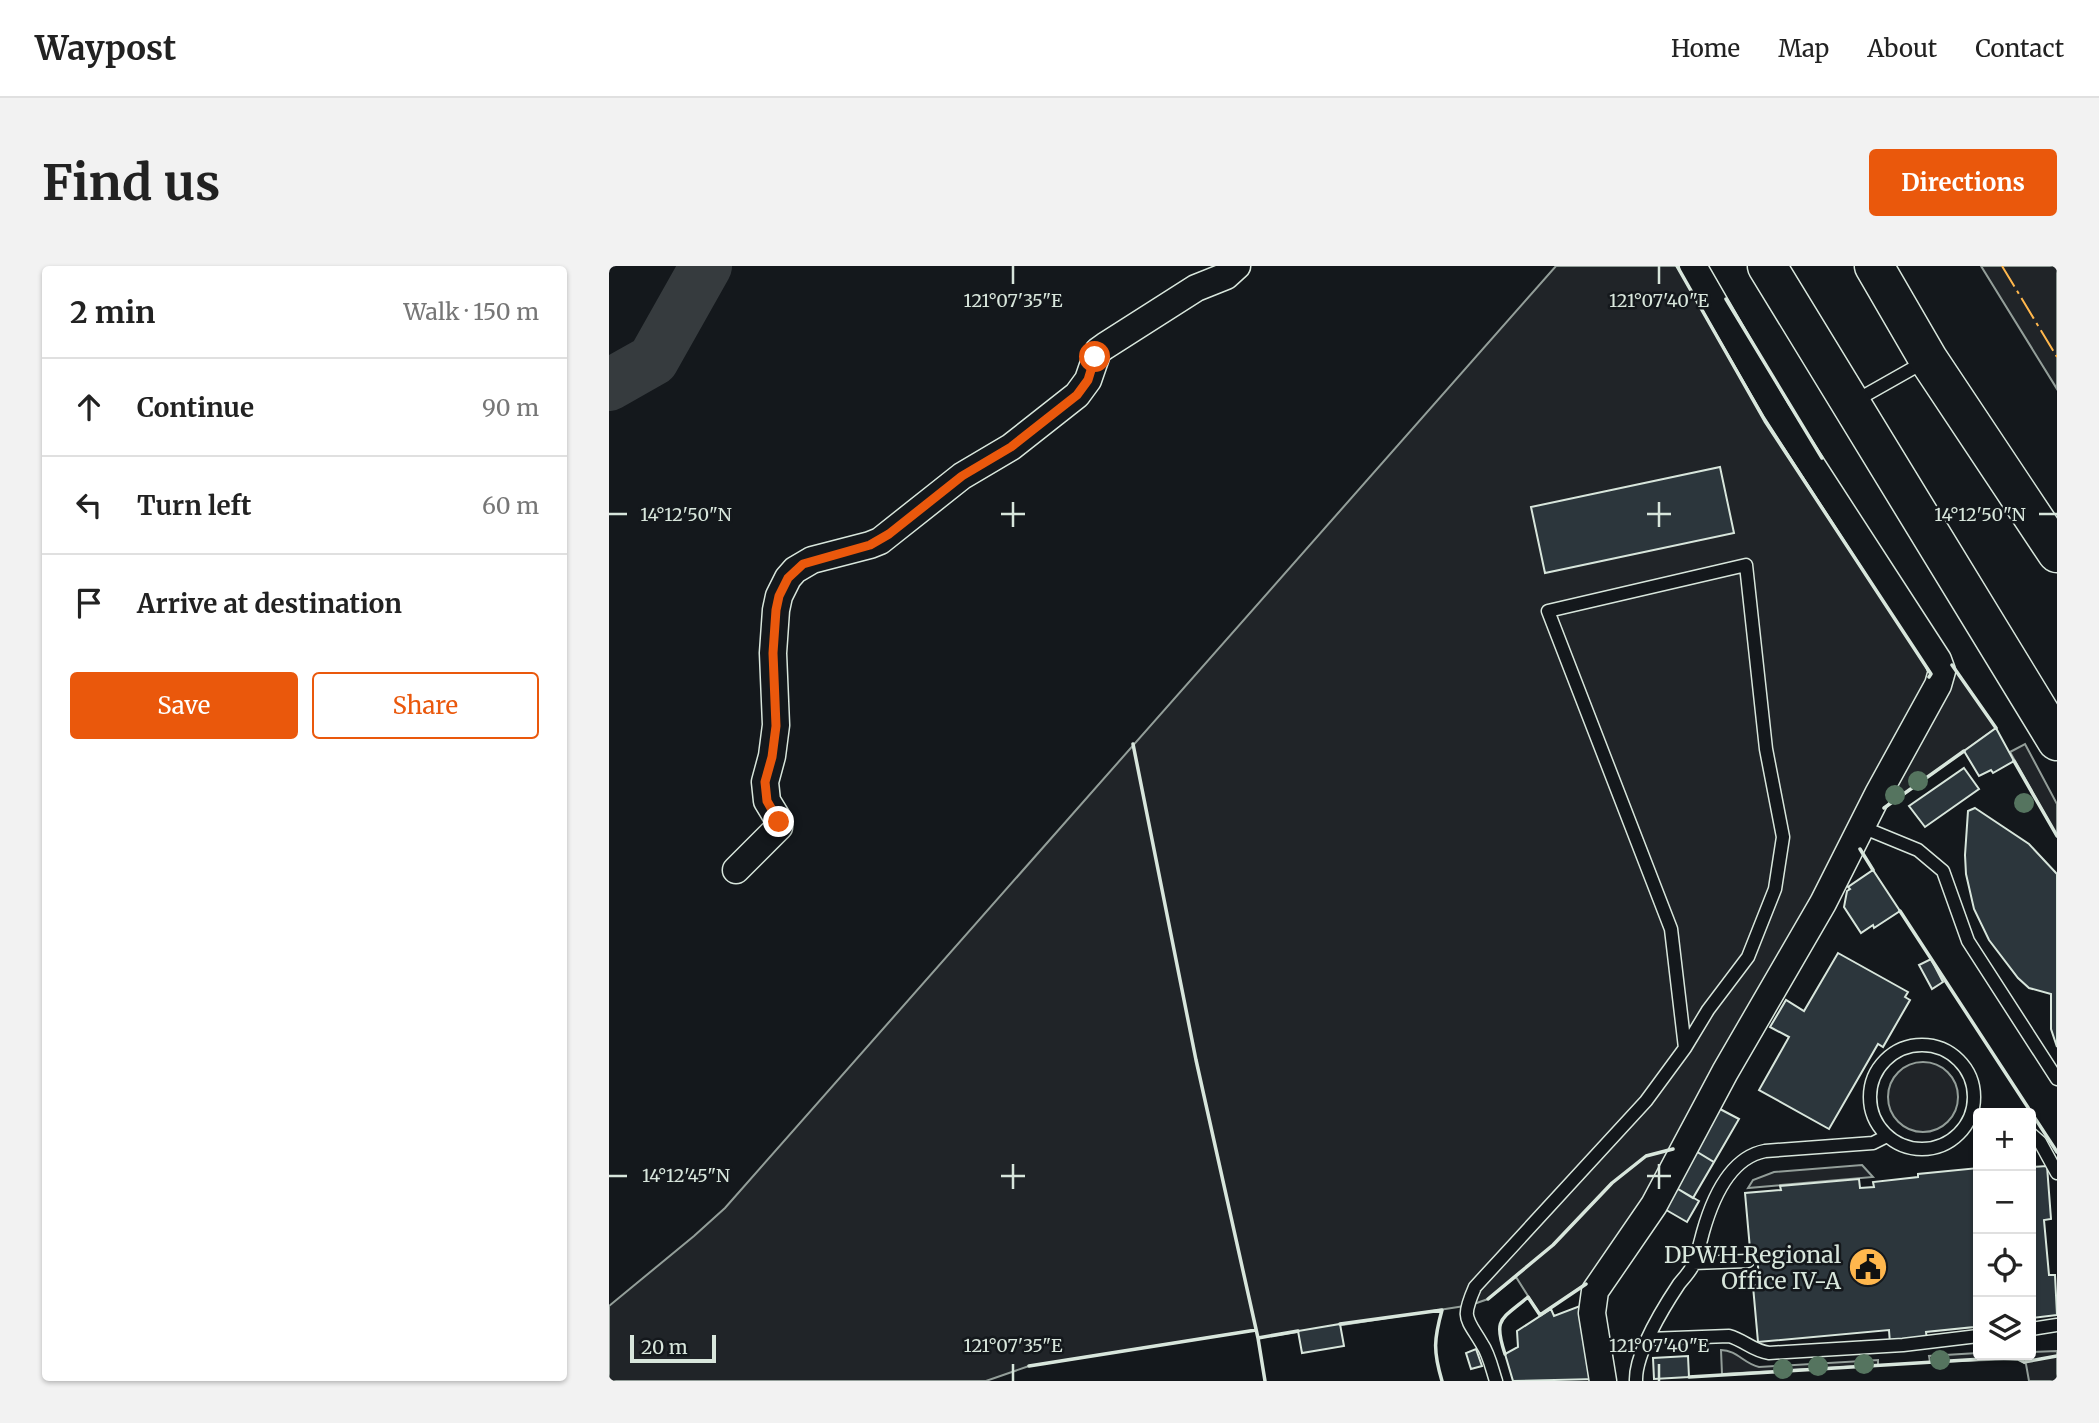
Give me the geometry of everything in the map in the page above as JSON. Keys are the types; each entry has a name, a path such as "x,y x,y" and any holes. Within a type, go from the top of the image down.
{"highway":[{"path":"1767,266 2057,741"},
{"path":"1874,266 1928,359 2057,553"}],"street":[{"path":"736,870 779,825 767,801 765,782 776,726 773,653 776,610 779,596 788,578 803,564 870,545 889,534 962,476 1011,447 1077,395 1088,380 1098,351 1196,288 1226,276 1237,266"},
{"path":"1602,1381 1592,1313 1595,1291 1654,1205 1781,972 1823,903 1938,685 1942,667 1776,410 1693,266"}],"lane":[{"path":"1851,403 1928,359"},
{"path":"1496,1381 1484,1346 1467,1319 1469,1300 1475,1287 1646,1101 1685,1048 1708,1010 1748,957 1775,889 1783,838 1766,749 1746,565 1548,611 1671,929 1685,1048"},
{"path":"1862,827 1919,850 1943,871 1968,941 2057,1079"},
{"path":"1916,1045 1931,1046 1958,1059 1973,1084 1975,1099 1972,1129 1943,1145 1928,1149 1913,1149 1899,1144 1887,1136 1872,1111 1870,1096 1879,1068 1889,1057 1916,1045"},
{"path":"1636,1381 1638,1361 1693,1263 1715,1199 1727,1178 1745,1159 1765,1151 1873,1143 1887,1136"},
{"path":"2036,1138 2057,1173"},
{"path":"1693,1263 1748,1261"},
{"path":"2036,1328 2057,1325"},
{"path":"1648,1339 1729,1336 1740,1339 1757,1351 1769,1353 1903,1345 1973,1337"}],"shaded area":[{"path":"1556,266 1677,266 1765,421 1931,674 1645,1207 1594,1278 1540,1315 1516,1277 1488,1299 1471,1305 1258,1338 1256,1330 1029,1366 986,1381 609,1381 609,1306 725,1208"},
{"path":"1981,266 2057,266 2057,389"},
{"path":"1945,655 1996,728 1879,812"},
{"path":"2025,744 2057,804 2057,836 2010,752"},
{"path":"1923,1062 1948,1072 1958,1097 1948,1122 1923,1132 1898,1122 1888,1097 1898,1072"},
{"path":"1862,1165 1873,1177 1748,1188 1753,1180 1774,1172"},
{"path":"1721,1350 1732,1352 1759,1367 1878,1360 1878,1365 1722,1374"},
{"path":"2057,1351 2057,1381 2029,1381 2026,1364 2020,1360 2036,1360 2036,1352"},
{"path":"1973,1353 1973,1360 1989,1360 1930,1362 1929,1356"}],"building":[{"path":"1720,467 1734,533 1545,573 1531,507"},
{"path":"1996,728 2014,761 1993,773 1991,770 1979,776 1964,751"},
{"path":"1964,768 1979,789 1925,827 1909,806"},
{"path":"1975,808 2029,844 2057,874 2057,1047 2051,1029 2051,994 2029,988 2018,978 1989,940 1974,909 1966,874 1965,855 1968,811"},
{"path":"1873,870 1900,911 1861,933 1844,907 1847,891 1850,889 1848,887"},
{"path":"1838,953 1908,992 1905,997 1910,1000 1883,1047 1878,1044 1829,1129 1759,1090 1789,1037 1770,1027 1786,1000 1804,1011"},
{"path":"1931,959 1943,982 1932,989 1919,965"},
{"path":"1720,1109 1739,1119 1714,1162 1694,1150"},
{"path":"1694,1150 1714,1162 1693,1198 1673,1186"},
{"path":"2047,1166 2051,1219 2044,1220 2049,1275 2055,1275 2057,1315 2036,1317 2036,1171 2036,1167"},
{"name":"DPWH Regional Office IV-A","path":"1973,1168 1973,1327 1926,1332 1927,1340 1890,1344 1889,1330 1758,1342 1753,1286 1760,1285 1756,1248 1750,1249 1745,1193 1781,1190 1780,1186 1859,1179 1860,1188 1874,1187 1873,1182 1918,1177 1918,1174"},
{"path":"1673,1186 1699,1201 1687,1222 1661,1207"},
{"path":"1580,1306 1599,1362 1596,1379 1513,1381 1505,1354 1518,1347 1517,1331 1551,1309 1554,1316"},
{"path":"1340,1324 1344,1346 1302,1353 1298,1331"},
{"path":"1476,1349 1482,1366 1471,1369 1466,1353"},
{"path":"1688,1356 1689,1377 1654,1379 1653,1358"}],"waterway":[{"path":"609,385 653,360 706,266"}],"wall":[{"path":"1677,266 1765,421 1931,674 1929,677"},
{"path":"1726,299 1822,458"},
{"path":"1952,665 1996,728"},
{"path":"1133,744 1196,1060 1258,1338 1298,1331"},
{"path":"1884,808 1964,751"},
{"path":"2014,761 2057,836"},
{"path":"1860,849 1873,870"},
{"path":"1900,911 2057,1152"},
{"path":"1488,1299 1553,1245 1612,1183 1646,1156 1673,1149"},
{"path":"1505,1354 1500,1326 1511,1311 1528,1297 1540,1315 1586,1284"},
{"path":"1340,1324 1442,1310 1436,1345 1442,1381"},
{"path":"1029,1366 1256,1330"},
{"path":"1258,1338 1265,1381"},
{"path":"1689,1377 1999,1358 2024,1362 2057,1356"}],"power":[{"path":"2002,266 2057,357"}],"place":[{"name":"DPWH Regional Office IV-A","path":"1868,1267"}],"route":[{"path":"779,822 767,801 765,782 776,726 773,653 776,610 779,596 788,578 803,564 812,560 880,541 962,476 1011,447 1077,395 1091,374 1095,357"}]}
